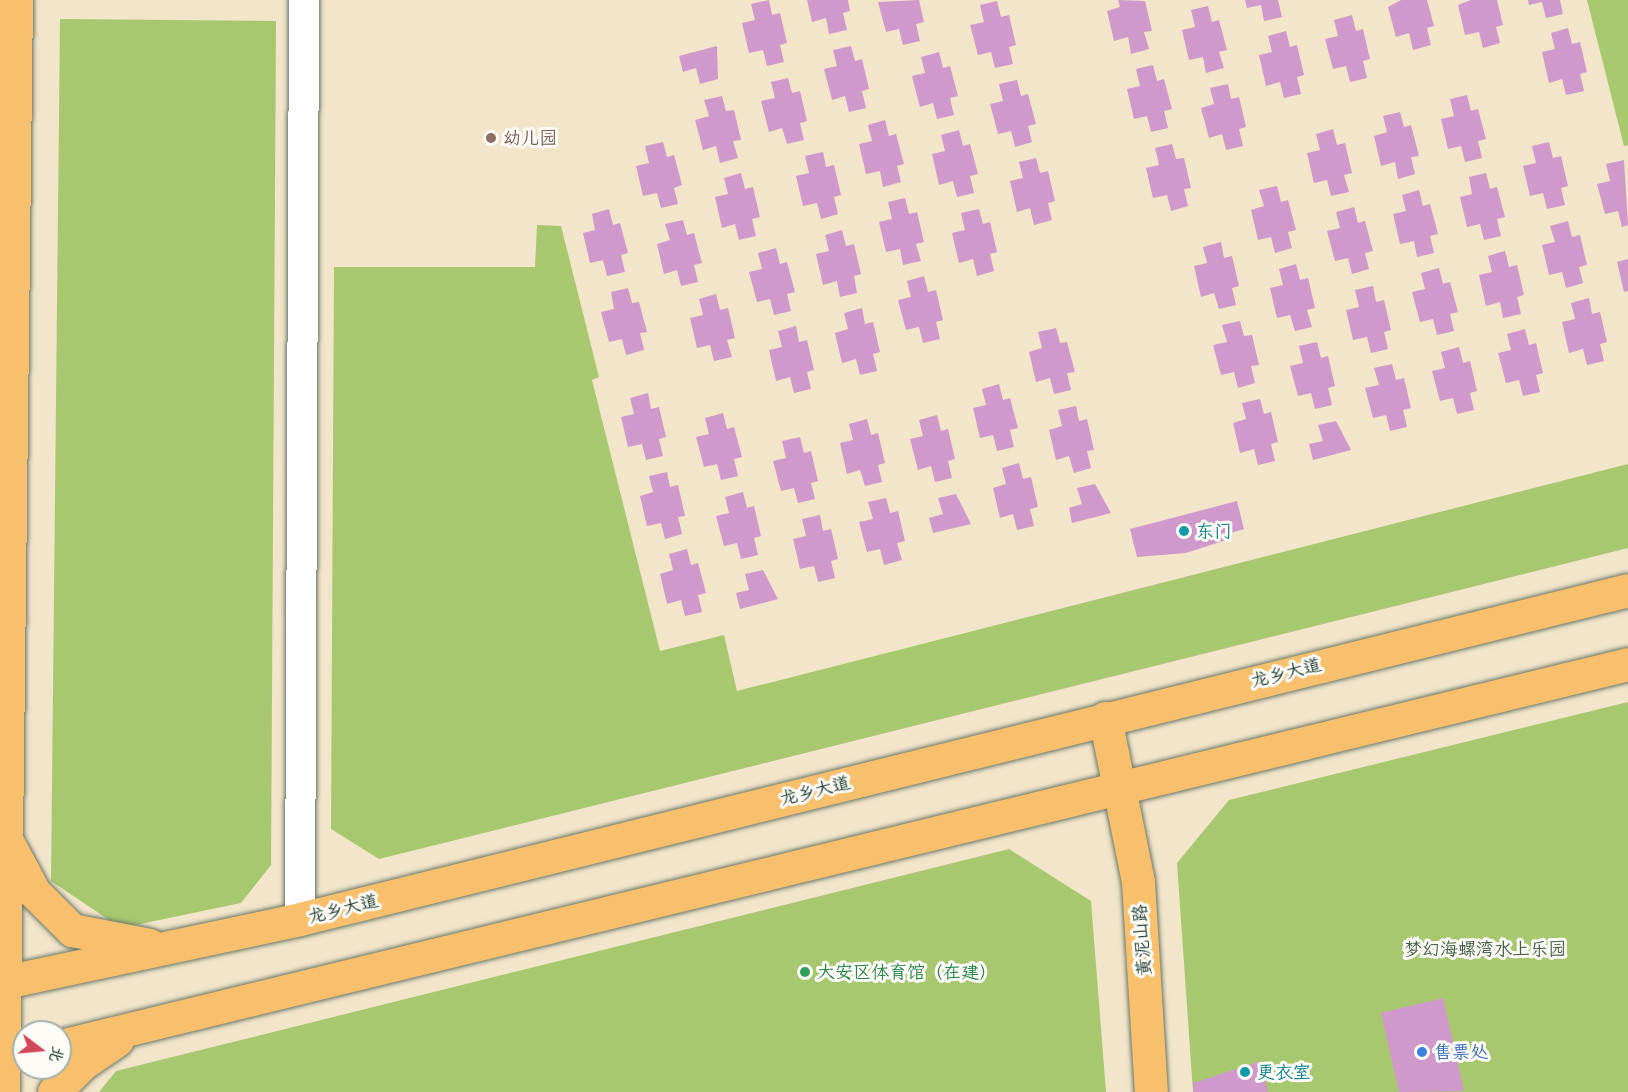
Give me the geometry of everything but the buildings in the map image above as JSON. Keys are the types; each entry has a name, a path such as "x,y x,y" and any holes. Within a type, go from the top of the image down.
{"main road":[{"path":"8,1067 2,983 6,840 16,0"},
{"name":"龙乡大道","path":"2,983 300,920 1105,718 1628,590"},
{"path":"72,1043 1628,664"},
{"name":"黄泥山路","path":"1105,718 1122,788 1138,882 1151,1092"},
{"path":"6,840 34,892 72,930 121,943 176,947"},
{"path":"54,1092 83,1063 136,1027"}],"street":[{"path":"300,920 304,0"}],"green space":[{"path":"1587,0 1628,0 1628,145 1624,146"},
{"path":"60,19 276,21 271,865 241,903 121,928 51,881"},
{"path":"537,225 561,226 599,377 592,380 660,651 724,635 737,691 1628,464 1628,548 379,859 331,829 334,267 535,267"},
{"name":"梦幻海螺湾水上乐园","path":"1628,702 1628,1092 1193,1092 1177,863 1229,800"},
{"name":"大安区体育馆（在建）","path":"1009,849 1091,901 1106,1092 99,1092 116,1071"}],"place":[{"name":"幼儿园","path":"491,138"},
{"name":"东门","path":"1184,531"},
{"name":"大安区体育馆（在建）","path":"805,972"},
{"name":"售票处","path":"1422,1052"},
{"name":"更衣室","path":"1245,1072"}]}
